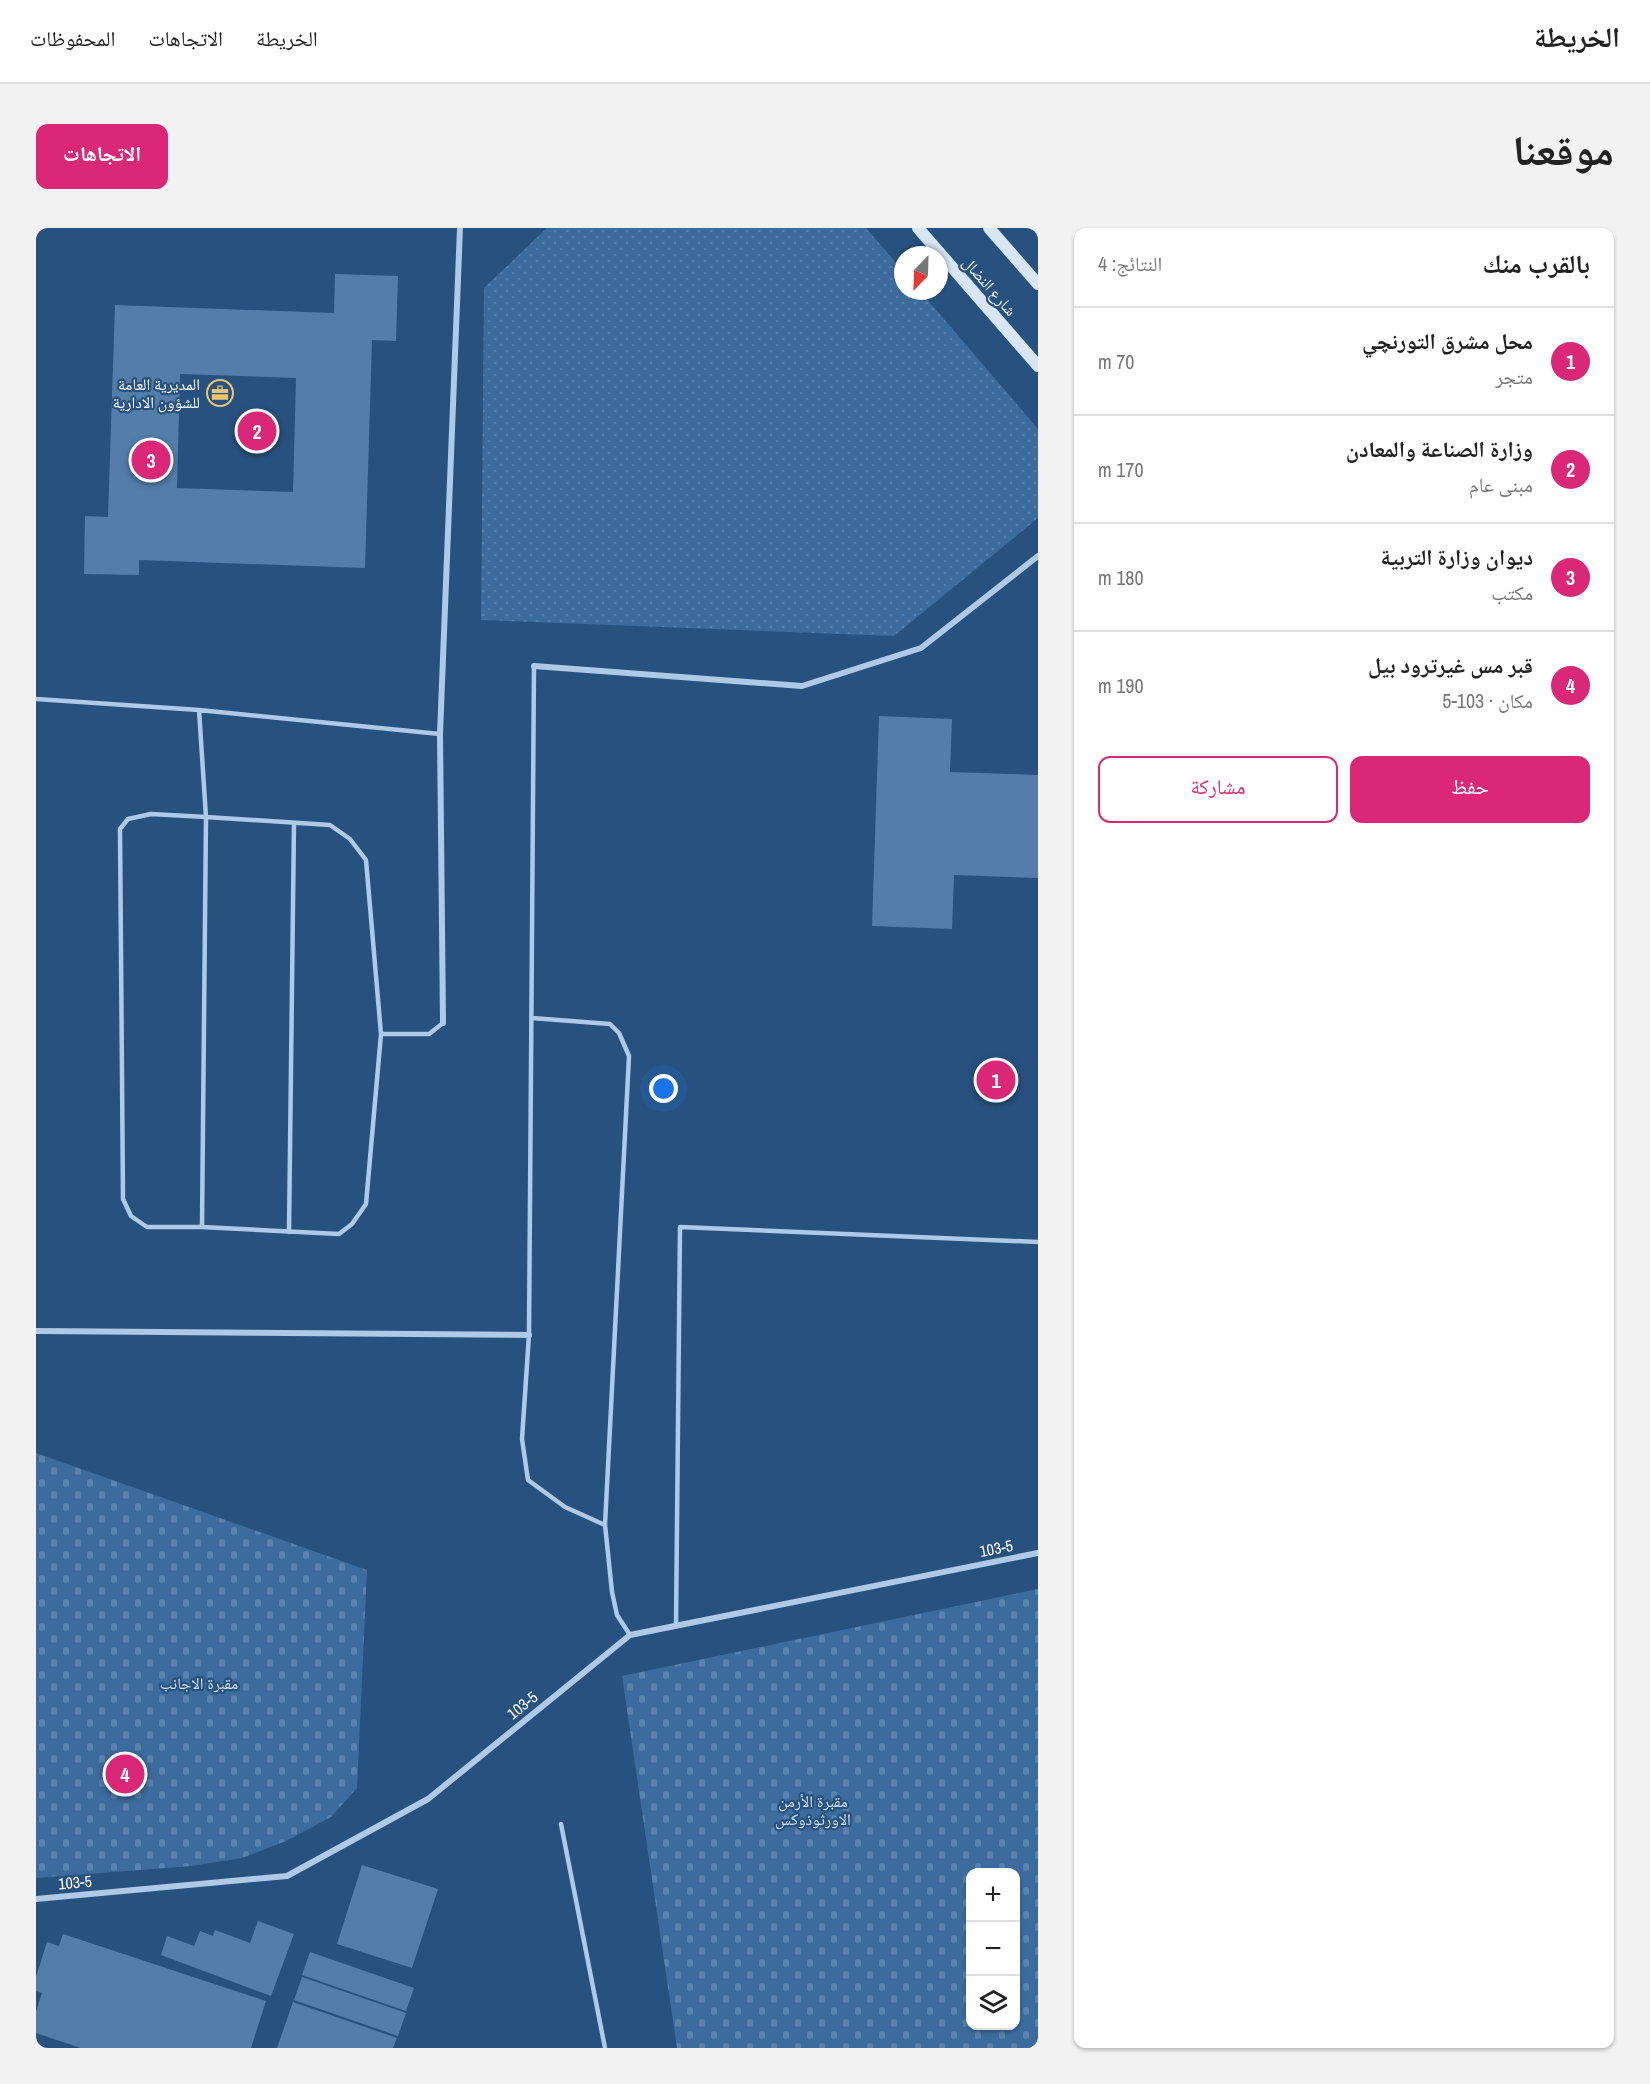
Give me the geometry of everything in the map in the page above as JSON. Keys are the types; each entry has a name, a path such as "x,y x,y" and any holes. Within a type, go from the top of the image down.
{"main road":[{"name":"شارع النضال","path":"918,228 1038,366"},
{"path":"988,228 1038,284"}],"street":[{"path":"443,1023 440,734 460,228"},
{"path":"534,666 802,686 921,648 1038,556"},
{"path":"36,1331 529,1335"},
{"name":"103-5","path":"36,1899 287,1876 428,1799 630,1635 1038,1553"}],"lane":[{"path":"534,666 529,1335 522,1439 528,1480 565,1507 605,1526"},
{"path":"36,699 199,710 440,734"},
{"path":"199,710 206,817 202,1227"},
{"path":"151,814 294,823 330,825 350,839 366,860 381,1034 366,1204 352,1224 339,1234 202,1227 147,1227 131,1215 123,1199 120,829 128,819 151,814"},
{"path":"289,1232 294,823"},
{"path":"532,1018 610,1024 619,1033 628,1056 605,1526 612,1592 617,1615 630,1635"},
{"path":"381,1034 429,1034 443,1023"},
{"path":"676,1625 680,1227 1038,1242"},
{"path":"561,1824 605,2048"}],"green space":[{"path":"547,228 866,228 894,261 894,300 928,300 1038,429 1038,518 894,636 481,620 484,288"},
{"name":"مقبرة الاجانب","path":"36,1453 367,1570 357,1788 331,1817 286,1841 242,1858 191,1866 36,1878"},
{"name":"مقبرة الأرمن الاورثوذوكس","path":"1038,1589 1038,2048 677,2048 622,1676"}],"building":[{"path":"335,274 398,276 396,341 372,340 365,568 139,560 139,575 84,574 85,516 108,517 115,305 334,313","holes":["180,374 296,378 293,492 177,488"]},
{"path":"879,716 952,719 950,772 1038,775 1038,878 954,875 952,929 872,926"},
{"path":"362,1865 438,1889 412,1968 337,1944"},
{"path":"258,1921 294,1934 271,1996 161,1955 167,1936 194,1946 200,1931 213,1936 215,1930 250,1943"},
{"path":"63,1934 266,2001 251,2048 81,2048 36,2033 36,2011 42,1993 36,1991 36,1977 47,1942 59,1946"},
{"path":"310,1952 414,1988 406,2011 302,1975"},
{"path":"302,1977 406,2013 398,2036 294,2000"},
{"path":"293,2002 397,2038 393,2048 277,2048"}],"place":[{"name":"المديرية العامة للشؤون الادارية","path":"220,393"},
{"name":"وزارة الصناعة والمعادن","path":"257,431"},
{"name":"ديوان وزارة التربية","path":"151,460"},
{"name":"محل مشرق التورنچي","path":"996,1080"},
{"name":"قبر مس غيرترود بيل","path":"125,1774"}]}
